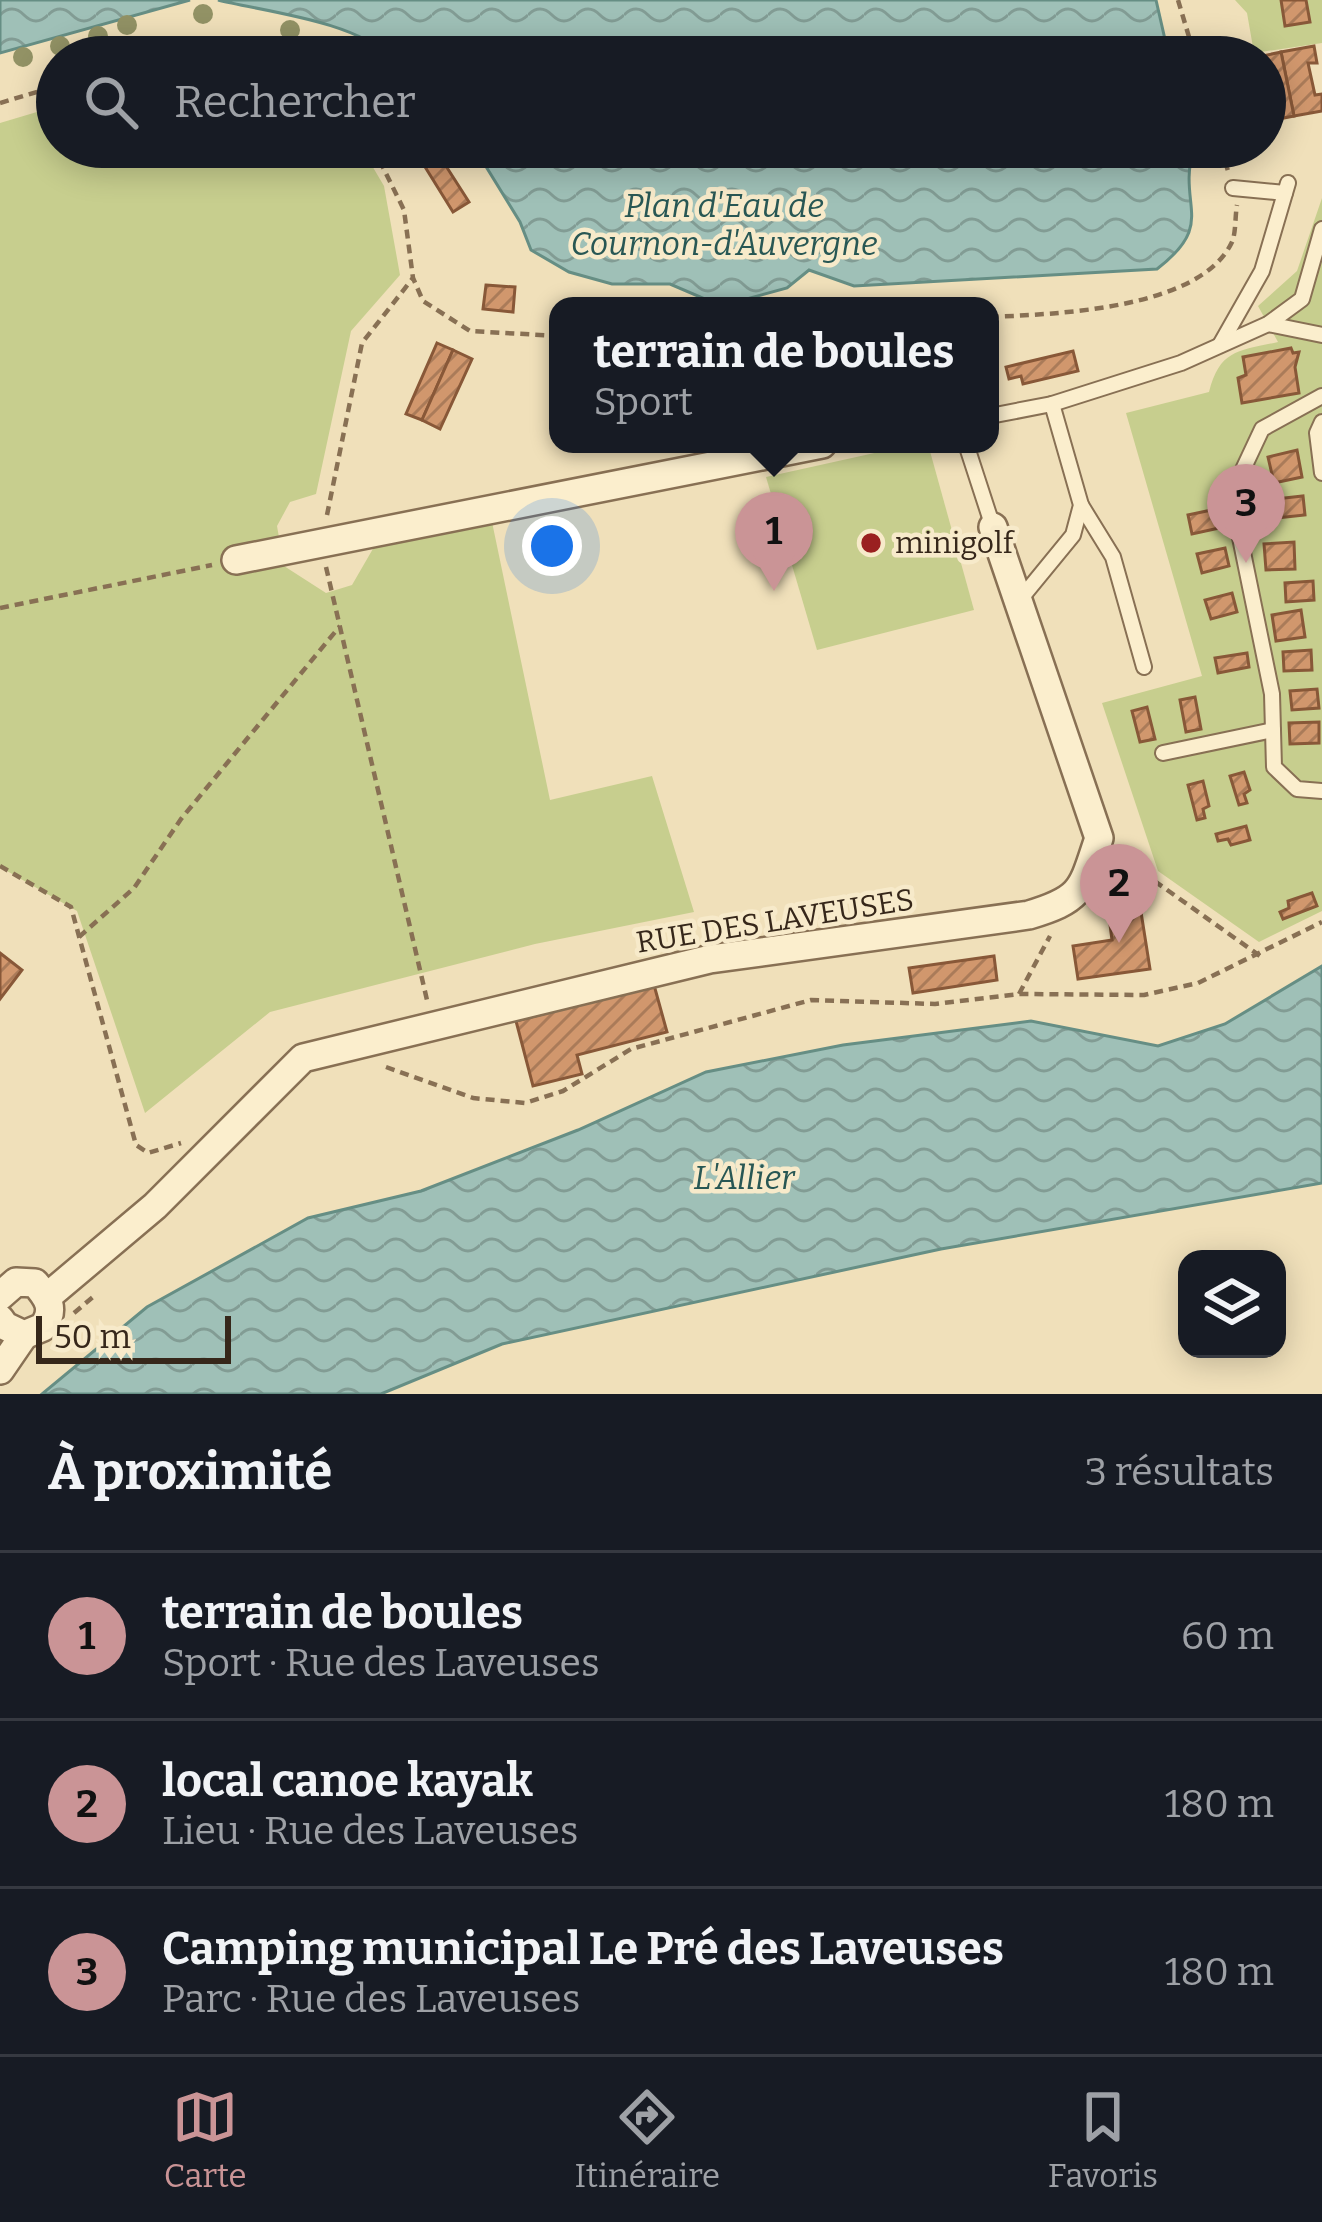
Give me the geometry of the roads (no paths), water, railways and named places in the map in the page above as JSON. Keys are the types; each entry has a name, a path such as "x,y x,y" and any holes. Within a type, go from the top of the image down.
{"street":[{"path":"236,560 777,453"},
{"path":"993,527 1018,602"},
{"name":"RUE DES LAVEUSES","path":"12,1327 35,1332 49,1318 47,1297 155,1206 303,1058 710,959 1029,915 1060,906 1083,887 1100,838 1018,602"},
{"path":"0,1296 5,1288 25,1281 34,1283 47,1297"},
{"path":"0,1370 12,1327"}],"lane":[{"path":"1220,345 1262,271 1286,188 1233,188"},
{"path":"999,414 1052,404 1181,363 1268,324 1302,299 1322,229"},
{"path":"1268,324 1322,334"},
{"path":"1322,396 1262,429 1239,478 1238,523 1272,694 1274,767 1297,790 1322,791"},
{"path":"1052,404 1081,506 1114,557 1144,668"},
{"path":"1322,422 1317,434 1322,473"},
{"path":"969,453 993,527"},
{"path":"1018,602 1072,536 1081,506"},
{"path":"1163,753 1273,730"}],"water":[{"path":"0,0 190,0 61,36 36,36 36,43 0,53"},
{"path":"218,0 1156,0 1164,36 358,36"},
{"name":"Plan d'Eau de Cournon-d'Auvergne","path":"487,168 1190,168 1191,226 1175,253 1157,269 854,286 809,270 787,288 754,297 700,297 670,284 612,284 569,272 531,250"},
{"name":"L'Allier","path":"1322,966 1322,1183 941,1249 502,1344 381,1394 42,1394 147,1307 308,1218 421,1191 578,1130 706,1072 843,1045 1031,1021 1158,1046 1225,1024"}],"place":[{"name":"minigolf","path":"871,543"},
{"name":"Camping municipal Le Pré des Laveuses","path":"1246,563"},
{"name":"terrain de boules","path":"774,591"},
{"name":"local canoe kayak","path":"1119,943"}]}
